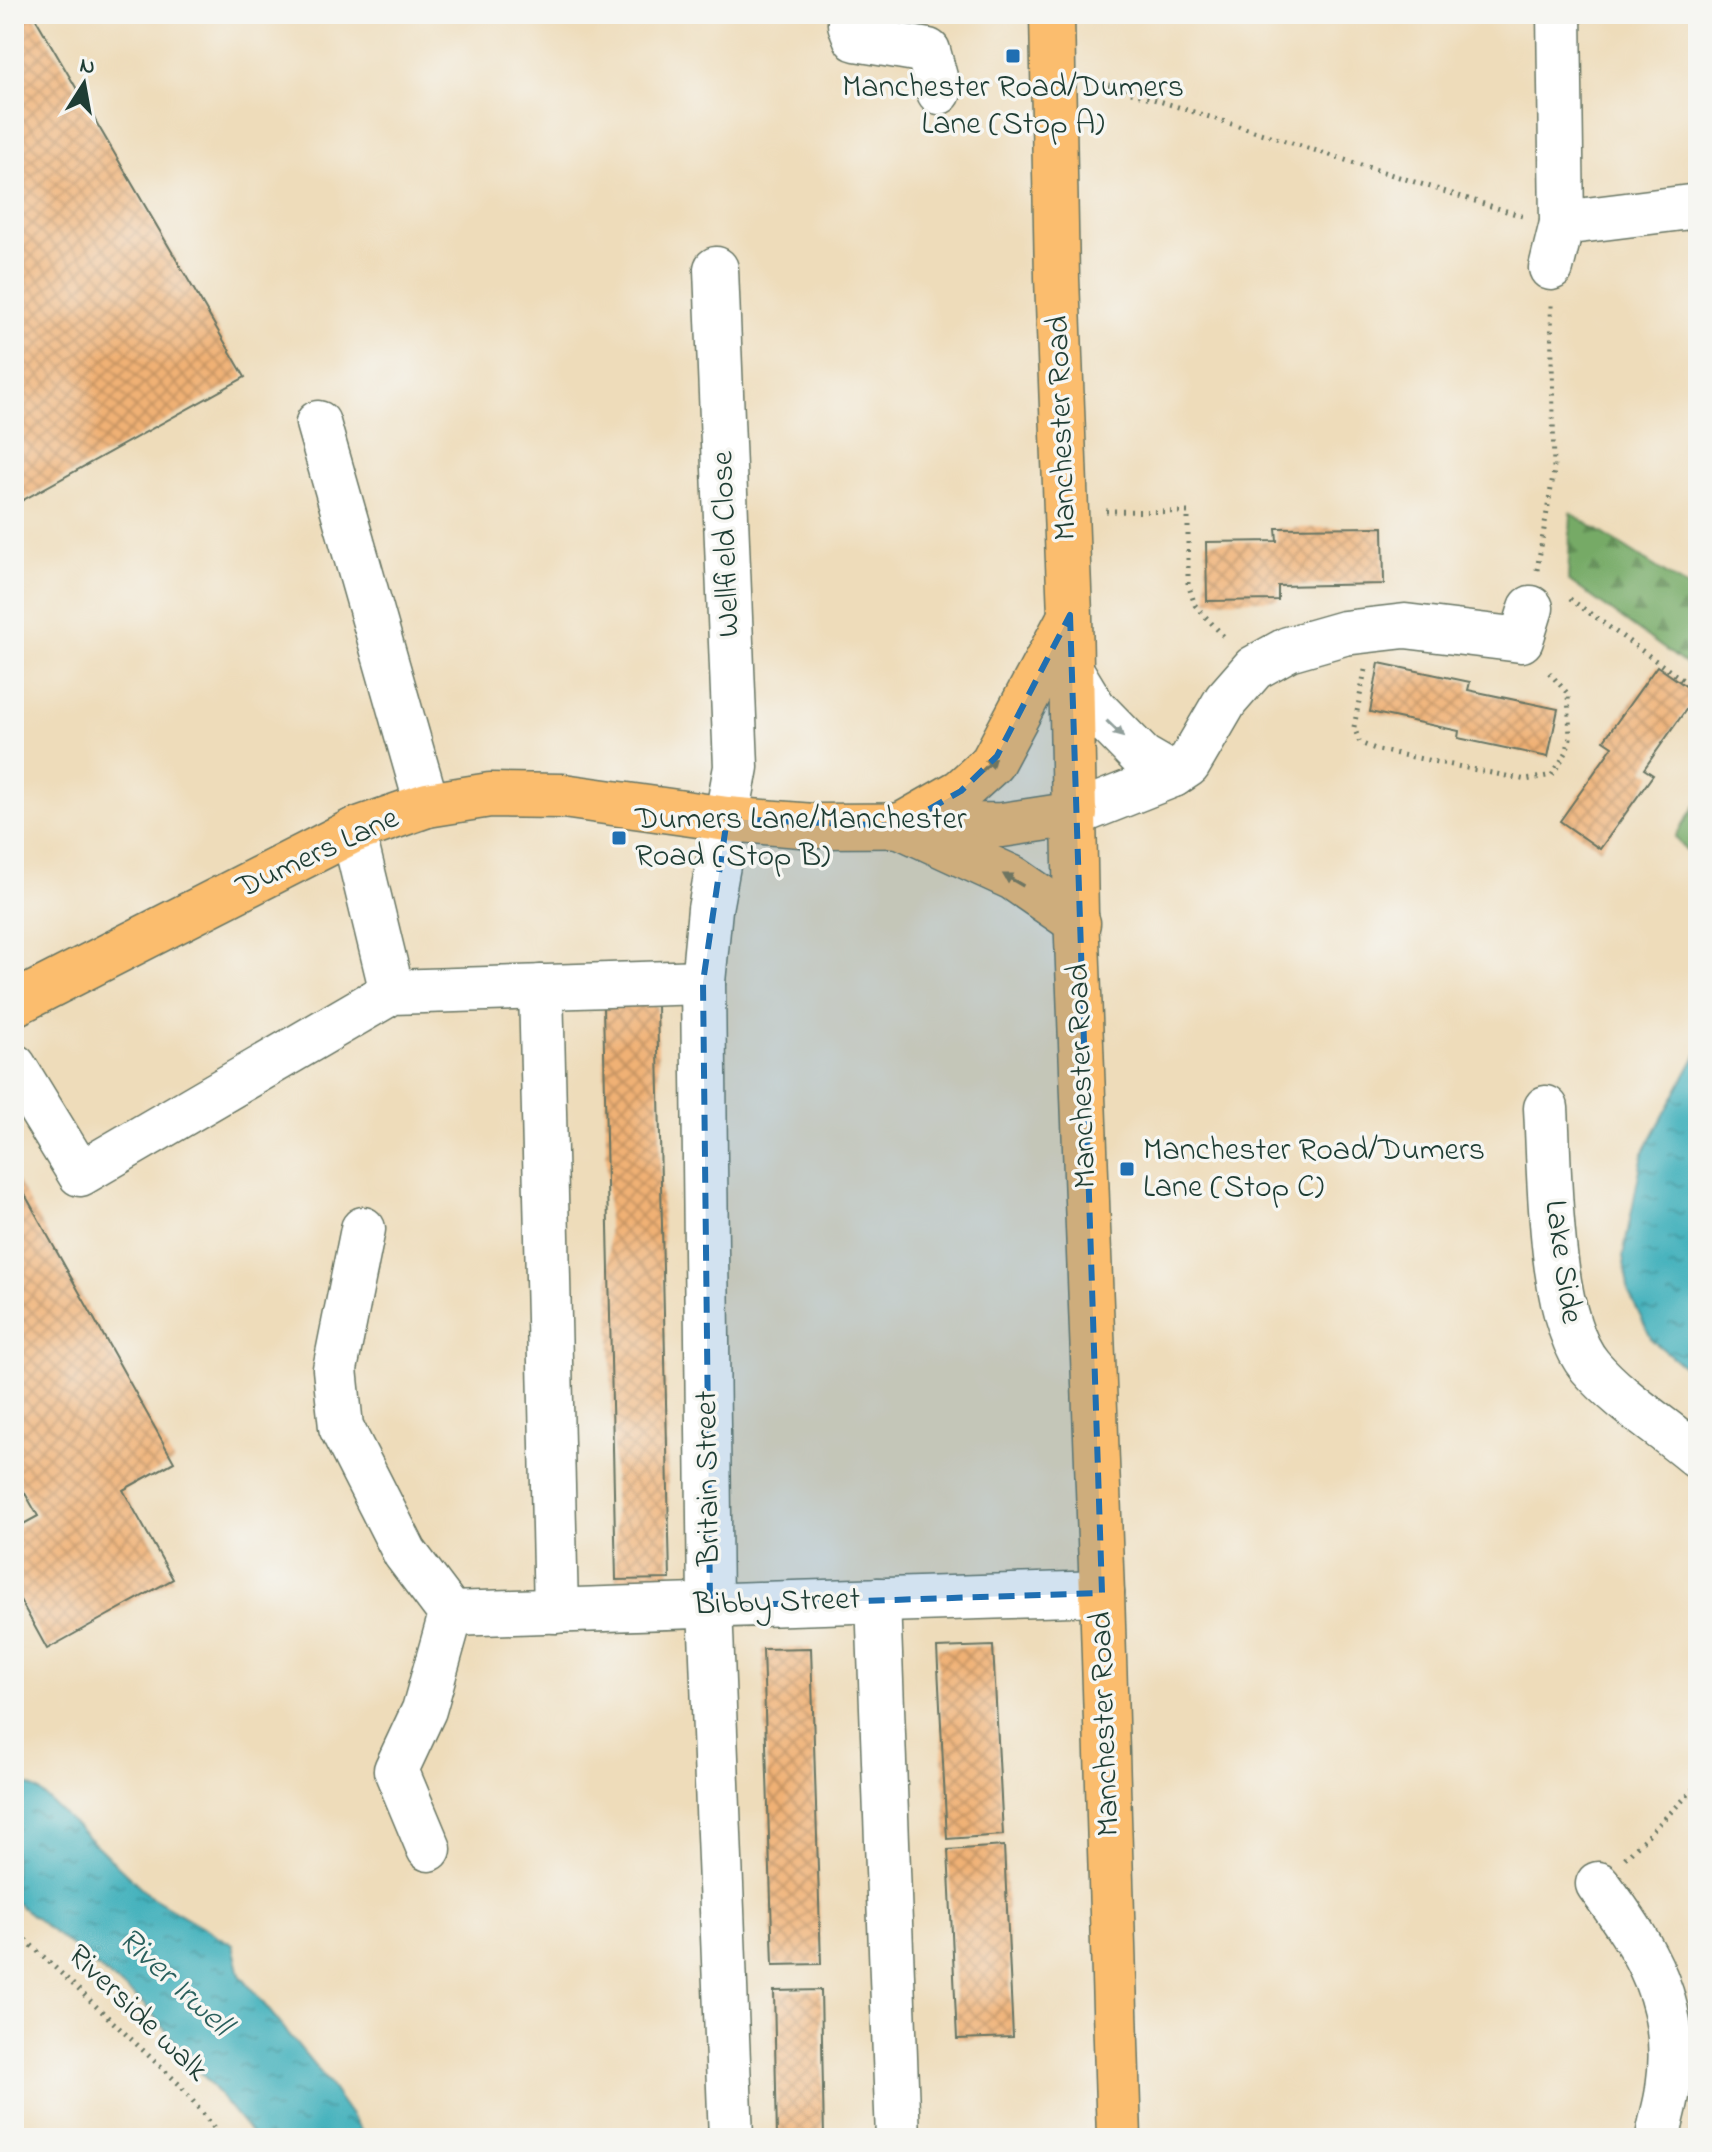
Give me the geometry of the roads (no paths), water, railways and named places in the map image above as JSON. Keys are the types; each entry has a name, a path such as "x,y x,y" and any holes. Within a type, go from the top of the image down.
{"main road":[{"name":"Manchester Road","path":"1052,14 1057,278 1119,2138"},
{"path":"900,826 961,791 992,763 1070,615"},
{"name":"Dumers Lane","path":"14,1004 353,831 427,805 490,795 563,796 727,819 813,826 1002,825 1075,814"},
{"path":"900,826 1013,878 1078,923"}],"street":[{"path":"850,14 856,39 928,51 939,92"},
{"path":"1551,268 1562,223 1559,14"},
{"path":"1562,223 1698,206"},
{"name":"Wellfield Close","path":"716,269 736,767 727,819"},
{"path":"318,423 427,805"},
{"path":"1075,814 1173,775 1188,765 1226,700 1254,668 1288,649 1344,633 1538,613"},
{"path":"1071,670 1094,708 1142,757 1173,775"},
{"name":"Britain Street","path":"727,819 710,909 703,982 710,1606 731,2138"},
{"path":"353,831 392,992"},
{"path":"14,1066 80,1174 392,992 703,982"},
{"path":"541,987 556,1611"},
{"name":"Lake Side","path":"1546,1108 1560,1293 1572,1338 1589,1364 1608,1384 1698,1457"},
{"path":"363,1229 335,1369 341,1427 405,1553 451,1614 424,1710 396,1770 429,1849"},
{"name":"Bibby Street","path":"451,1614 1102,1593"},
{"path":"878,1600 898,2138"},
{"path":"1598,1884 1649,1958 1661,1990 1671,2057 1658,2138"}],"water":[{"path":"1698,1052 1698,1378 1652,1340 1629,1293 1623,1256 1643,1153"},
{"name":"River Irwell","path":"14,1776 40,1792 150,1896 233,1945 240,1975 321,2073 367,2138 255,2138 144,2004 14,1901"}],"place":[{"name":"Manchester Road/Dumers Lane (Stop A)","path":"1013,56"},
{"name":"Dumers Lane/Manchester Road (Stop B)","path":"619,838"},
{"name":"Manchester Road/Dumers Lane (Stop C)","path":"1127,1169"}]}
